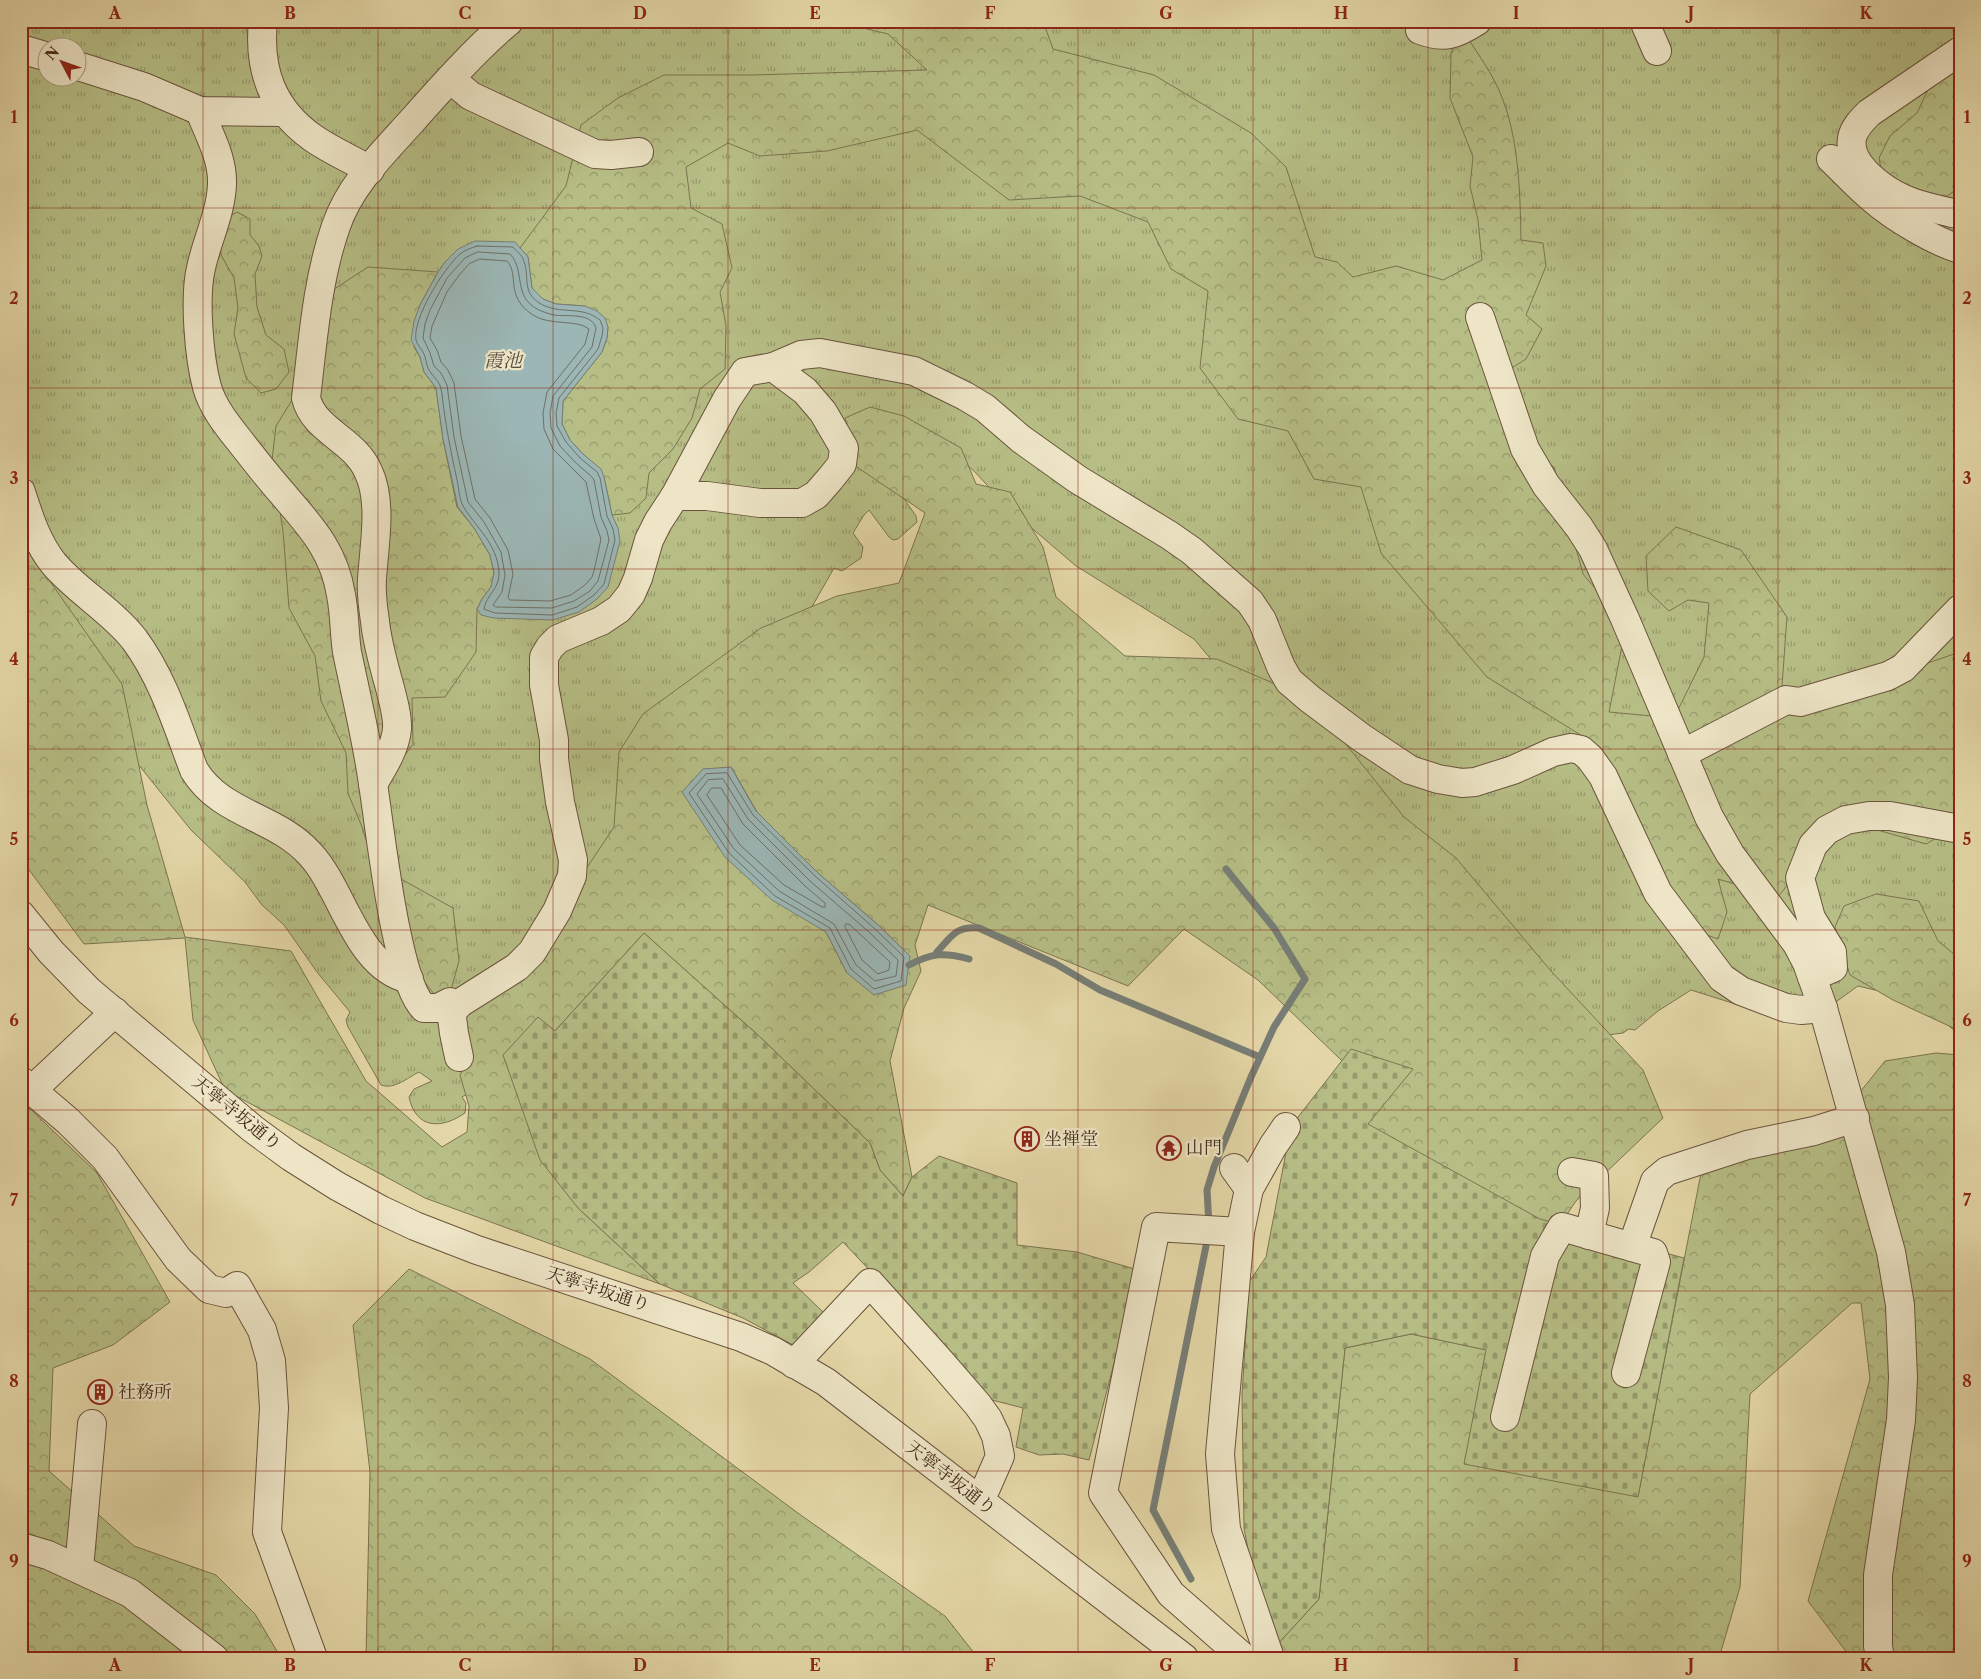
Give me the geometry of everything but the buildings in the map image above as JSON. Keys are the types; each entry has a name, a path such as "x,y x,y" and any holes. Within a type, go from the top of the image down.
{"street":[{"path":"263,21 262,40 266,72 270,87 284,112 314,138 370,170"},
{"path":"373,784 389,756 397,728 395,709 375,623 372,582 375,550 376,489 363,460 341,438 312,415 306,398 315,318 336,226 350,194 450,79 510,21"},
{"path":"1420,30 1434,35 1452,35 1477,21"},
{"path":"1644,21 1658,51"},
{"path":"21,49 38,54"},
{"path":"1960,51 1869,113 1859,123 1852,138 1853,153 1861,166 1873,180 1889,192 1906,200 1960,215"},
{"path":"88,69 144,87 200,111 284,112"},
{"path":"450,79 471,96 595,154 611,155 639,152"},
{"path":"200,111 220,163 222,183 217,214 200,270 198,289 199,326 207,388 219,412 235,435 317,534 336,568 342,596 347,649 373,784 392,908 409,979 418,1000 424,1008 438,1008 450,1002 459,1057"},
{"path":"1830,159 1873,199 1898,217 1960,249"},
{"path":"1480,318 1526,449 1546,485 1579,527 1593,549 1701,800 1721,840 1797,944 1823,1008 1855,1118 1898,1282 1903,1378 1901,1420 1878,1574 1878,1646 1880,1658"},
{"path":"452,1013 466,999 517,967 532,952 545,932 572,876 573,860 564,827 554,759 554,740 544,685 544,657 558,639 601,621 619,609 631,594 638,578 649,540 658,522 675,496 727,399 745,372 773,367 809,353 839,356 914,371 948,387 985,408 1042,455 1077,479 1170,535 1192,551 1250,602 1262,620 1280,667 1289,681 1362,738 1410,770 1438,779 1462,783 1475,782 1513,770 1553,752 1570,748 1581,750 1590,758 1603,776 1658,893 1722,978 1741,991 1786,1008 1801,1010 1823,1008"},
{"path":"675,496 707,496 760,503 802,503 816,494 842,464 844,448 823,412 805,392 773,367"},
{"path":"21,492 35,532 53,562 65,575 121,624 148,660 161,684 194,770 200,780 214,795 270,825 309,852 328,879 366,948 389,970 409,979"},
{"path":"1682,754 1786,700 1800,702 1888,676 1903,668 1960,609"},
{"path":"1812,977 1833,968 1832,952 1811,918 1800,878 1813,845 1828,830 1846,820 1868,816 1890,816 1960,829"},
{"name":"天寧寺坂通り","path":"21,915 51,952 89,991 253,1129 299,1162 381,1210 415,1226 478,1250 741,1337 794,1364 826,1382 1184,1658"},
{"path":"115,1012 26,1085 68,1121 105,1158 178,1259 210,1289 226,1293 237,1286 262,1330 271,1361 274,1408 267,1532 314,1658"},
{"path":"1632,1247 1656,1181 1667,1171 1747,1145 1805,1131 1814,1131 1855,1118"},
{"path":"1270,1658 1226,1529 1220,1454 1218,1230 1242,1178 1273,1146 1286,1127"},
{"path":"1572,1172 1594,1176 1595,1208 1589,1235"},
{"path":"1218,1230 1156,1227 1103,1492 1171,1594 1244,1658"},
{"path":"1505,1417 1545,1256 1562,1227 1653,1253 1656,1262 1626,1373"},
{"path":"794,1364 870,1283 940,1361 988,1419 996,1436 1000,1456 986,1488 978,1498"},
{"path":"79,1570 92,1424"},
{"path":"21,1548 48,1555 130,1593 214,1658"}],"green space":[{"path":"21,21 1960,21 1960,1036 1922,1001 1858,986 1815,1017 1789,1021 1691,990 1658,1011 1635,1030 1629,1029 1623,1033 1560,1041 1266,725 1194,639 1076,566 1007,507 976,473 957,456 893,483 916,516 917,522 898,539 893,540 889,537 869,510 864,515 853,533 863,547 861,558 842,571 834,568 793,640 479,1087 462,1097 466,1103 465,1113 448,1122 439,1124 424,1121 417,1116 412,1108 409,1097 414,1089 432,1081 419,1072 396,1085 381,1085 348,1027 346,1020 350,1012 317,972 284,925 262,905 245,882 191,830 129,753 21,592"},
{"path":"834,21 1036,21 1044,24 1053,49 1154,75 1251,133 1286,167 1315,257 1337,262 1353,277 1396,266 1443,280 1482,260 1478,220 1470,186 1473,157 1450,98 1451,54 1455,40 1469,40 1495,82 1509,119 1517,159 1521,240 1543,243 1546,266 1526,315 1542,329 1526,359 1502,374 1509,441 1554,467 1583,574 1611,607 1622,646 1609,712 1674,718 1704,657 1709,603 1688,600 1669,611 1648,591 1646,556 1676,527 1741,550 1787,617 1782,686 1737,734 1789,710 1960,652 1960,824 1926,844 1874,829 1818,829 1791,880 1778,897 1718,879 1727,912 1718,939 1674,923 1620,833 1600,747 1487,677 1381,553 1361,487 1314,479 1288,431 1238,419 1200,368 1208,291 1171,269 1148,222 1080,196 1009,200 917,130 827,151 760,156 728,143 686,167 691,208 722,224 732,268 720,292 726,326 725,369 700,389 692,418 673,449 649,473 646,498 630,513 612,515 604,477 570,440 562,424 563,401 602,352 607,338 608,327 585,306 556,304 543,299 532,288 528,257 520,248 566,186 581,125 618,98 664,75 752,75 927,70 888,34"},
{"path":"1960,57 1960,187 1940,201 1883,179 1879,158 1890,136 1917,113 1934,77"},
{"path":"237,212 250,219 250,235 259,246 262,256 255,274 257,307 266,335 284,349 289,372 276,389 261,393 246,378 234,334 238,308 234,278 221,255 220,234 225,219"},
{"path":"368,267 438,272 420,305 414,347 420,357 424,372 436,388 443,439 457,507 474,528 490,555 494,573 491,587 477,609 476,652 445,697 412,698 413,744 383,785 401,879 453,908 459,961 446,1008 540,938 614,827 619,752 643,714 761,628 837,596 899,583 925,513 854,465 845,418 870,407 904,416 961,448 976,484 1010,492 1043,547 1056,597 1125,656 1217,659 1310,699 1404,817 1456,858 1551,971 1643,1070 1663,1118 1576,1201 1513,1294 1359,1191 1366,1084 1258,980 1184,929 1128,986 928,905 915,945 921,971 904,1008 890,1061 912,1177 903,1196 880,1170 870,1143 759,1036 644,933 555,1031 578,1208 660,1284 425,1198 225,1090 193,1020 185,938 84,944 21,859 21,540 122,684 147,805 185,937 291,951 366,1081 442,1147 467,1132 469,1106 460,1075 469,1059 446,1009 411,965 348,793 346,753 321,701 315,656 289,608 283,531 272,460 276,426 297,392 322,297","holes":["757,812 818,873 877,924 910,956 847,973 826,932"]},
{"path":"1876,894 1919,901 1938,941 1960,959 1960,1031 1893,1000 1850,975 1835,927 1844,906"},
{"path":"644,933 759,1036 870,1143 880,1170 903,1196 912,1177 939,1156 1017,1183 1017,1245 1077,1252 1138,1270 1089,1460 1063,1454 1039,1455 1016,1447 1023,1408 992,1400 843,1242 809,1272 793,1283 824,1313 795,1346 743,1318 660,1284 578,1208 540,1160 503,1055 538,1017 555,1031"},
{"path":"1351,1049 1413,1069 1368,1124 1540,1219 1684,1258 1638,1497 1464,1464 1486,1350 1411,1334 1345,1348 1319,1599 1275,1647 1256,1593 1244,1528 1242,1395 1249,1282 1266,1257 1291,1126"},
{"path":"1936,1053 1960,1055 1960,1658 1851,1658 1808,1601 1870,1379 1861,1303 1852,1303 1750,1394 1740,1587 1719,1658 1280,1658 1275,1647 1319,1599 1345,1348 1411,1334 1487,1350 1638,1496 1702,1168 1852,1102 1885,1061"},
{"path":"21,1100 97,1173 170,1302 113,1345 53,1368 49,1471 134,1546 216,1575 255,1614 281,1658 21,1658"},
{"path":"409,1269 590,1359 802,1516 945,1616 978,1658 366,1658 370,1472 353,1325"}],"water":[{"name":"霞池","path":"475,241 515,242 528,257 532,288 543,299 556,304 585,306 597,311 605,318 608,327 607,338 602,352 563,401 562,424 570,440 601,469 620,541 608,587 597,599 579,612 553,620 494,618 481,615 477,609 491,587 494,573 490,555 474,528 458,507 443,439 436,388 424,372 420,357 411,340 414,321 420,305 438,272 458,249"},
{"path":"731,767 756,811 818,873 877,924 910,956 906,985 874,995 847,973 826,932 772,900 725,857 682,792 703,769"}],"waterway":[{"path":"1209,1225 1207,1190 1214,1167 1274,1027 1305,979 1274,928 1226,869"},
{"path":"937,952 959,930 979,928 1056,964 1100,990 1260,1057"},
{"path":"909,965 938,955 952,955 969,959"},
{"path":"1191,1579 1153,1510 1208,1236"}],"place":[{"name":"坐禅堂","path":"1027,1139"},
{"name":"山門","path":"1169,1148"},
{"name":"社務所","path":"100,1392"}]}
